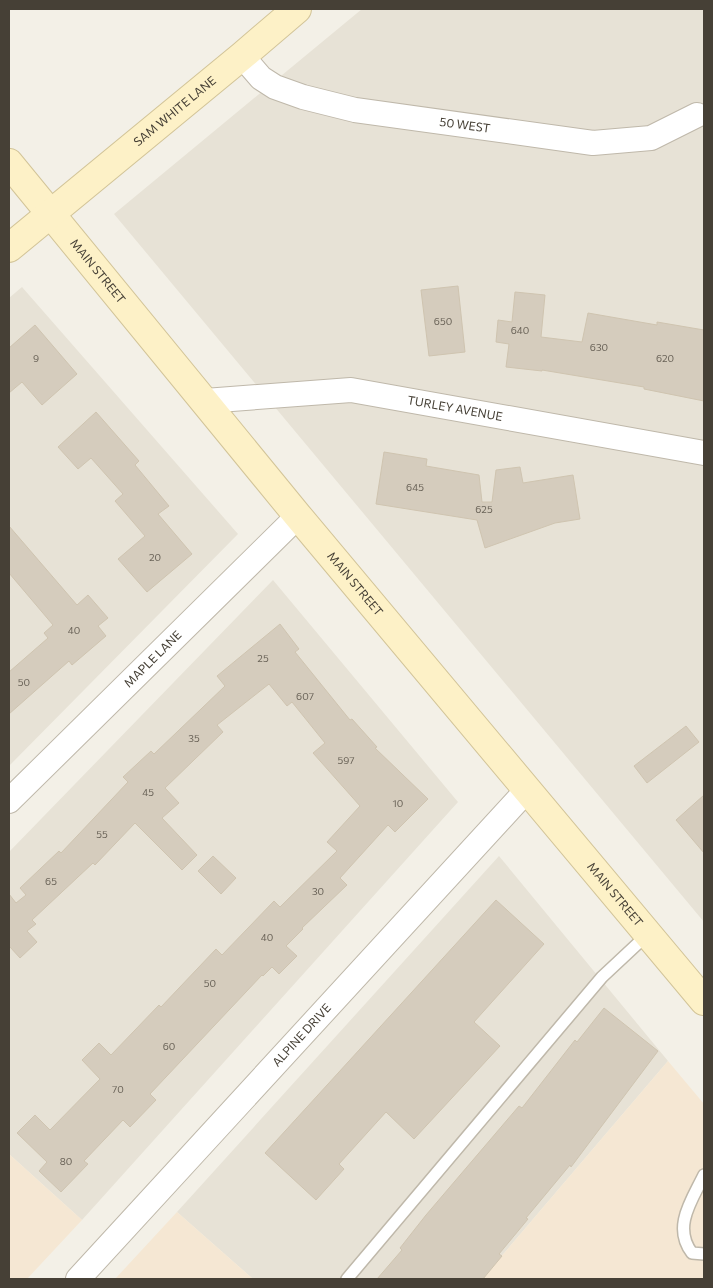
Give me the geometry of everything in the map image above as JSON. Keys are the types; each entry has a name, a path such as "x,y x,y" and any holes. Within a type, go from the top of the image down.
{"main road":[{"name":"SAM WHITE LANE","path":"9,248 297,9"},
{"name":"MAIN STREET","path":"9,163 298,516 704,1001"}],"street":[{"name":"50 WEST","path":"242,56 262,78 275,87 329,104 354,110 593,143 651,138 697,116"},
{"name":"TURLEY AVENUE","path":"205,401 351,390 704,453"},
{"name":"MAPLE LANE","path":"9,801 298,516"},
{"name":"ALPINE DRIVE","path":"78,1279 527,790"}],"lane":[{"path":"347,1279 602,977 648,934"},
{"path":"704,1175 686,1212 683,1235 686,1245 692,1253 704,1254"}],"shaded area":[{"path":"362,9 704,9 704,922 114,214"},
{"path":"22,287 238,534 9,766 9,298"},
{"path":"273,580 458,802 82,1220 9,1154 9,852"},
{"path":"499,856 668,1061 482,1279 253,1279 177,1212"},
{"path":"668,1061 704,1104 704,1279 482,1279"},
{"path":"9,1154 82,1220 27,1279 9,1279"},
{"path":"177,1212 253,1279 115,1279"}],"building":[{"path":"458,286 465,352 429,356 421,290"},
{"path":"515,292 545,295 541,337 582,342 588,313 657,325 657,322 704,330 704,401 644,389 644,387 542,370 506,367 509,344 496,342 498,320 512,322"},
{"path":"35,325 77,374 42,405 22,382 9,393 9,348"},
{"path":"96,412 139,461 135,465 169,506 158,514 192,554 147,592 118,559 145,536 115,501 123,494 91,458 78,469 58,447"},
{"path":"384,452 427,459 426,466 479,475 482,502 492,502 496,470 520,467 523,483 573,475 580,519 555,523 485,548 477,520 376,504"},
{"path":"9,526 77,605 88,595 108,618 98,626 106,636 72,665 69,661 9,714 9,672 48,638 44,633 53,625 9,573"},
{"path":"280,624 299,649 295,652 350,720 352,719 377,747 375,748 428,799 395,832 388,825 340,878 347,885 286,946 297,956 279,974 272,967 262,975 150,1094 156,1100 130,1127 123,1120 84,1161 88,1164 61,1192 39,1171 47,1162 17,1133 35,1115 50,1130 100,1079 82,1060 99,1043 111,1055 159,1005 161,1007 216,949 222,955 274,901 280,907 337,851 327,842 360,806 313,753 325,743 292,702 287,706 269,684 217,725 223,732 165,788 179,803 162,818 197,855 182,870 135,823 95,865 93,863 32,920 36,924 27,931 37,942 20,958 9,948 9,894 16,903 26,895 20,888 59,851 61,853 128,782 123,777 151,751 154,754 225,686 217,676"},
{"path":"686,726 699,742 647,783 634,766"},
{"path":"704,795 704,853 676,820"},
{"path":"213,856 236,878 221,894 198,871"},
{"path":"496,900 544,944 474,1022 500,1046 414,1139 386,1112 339,1164 344,1169 316,1200 265,1153"},
{"path":"604,1008 658,1051 571,1167 570,1165 526,1218 528,1219 499,1254 502,1256 483,1279 377,1279 402,1250 400,1248 426,1215 519,1106 522,1108 575,1040 577,1042"}]}
